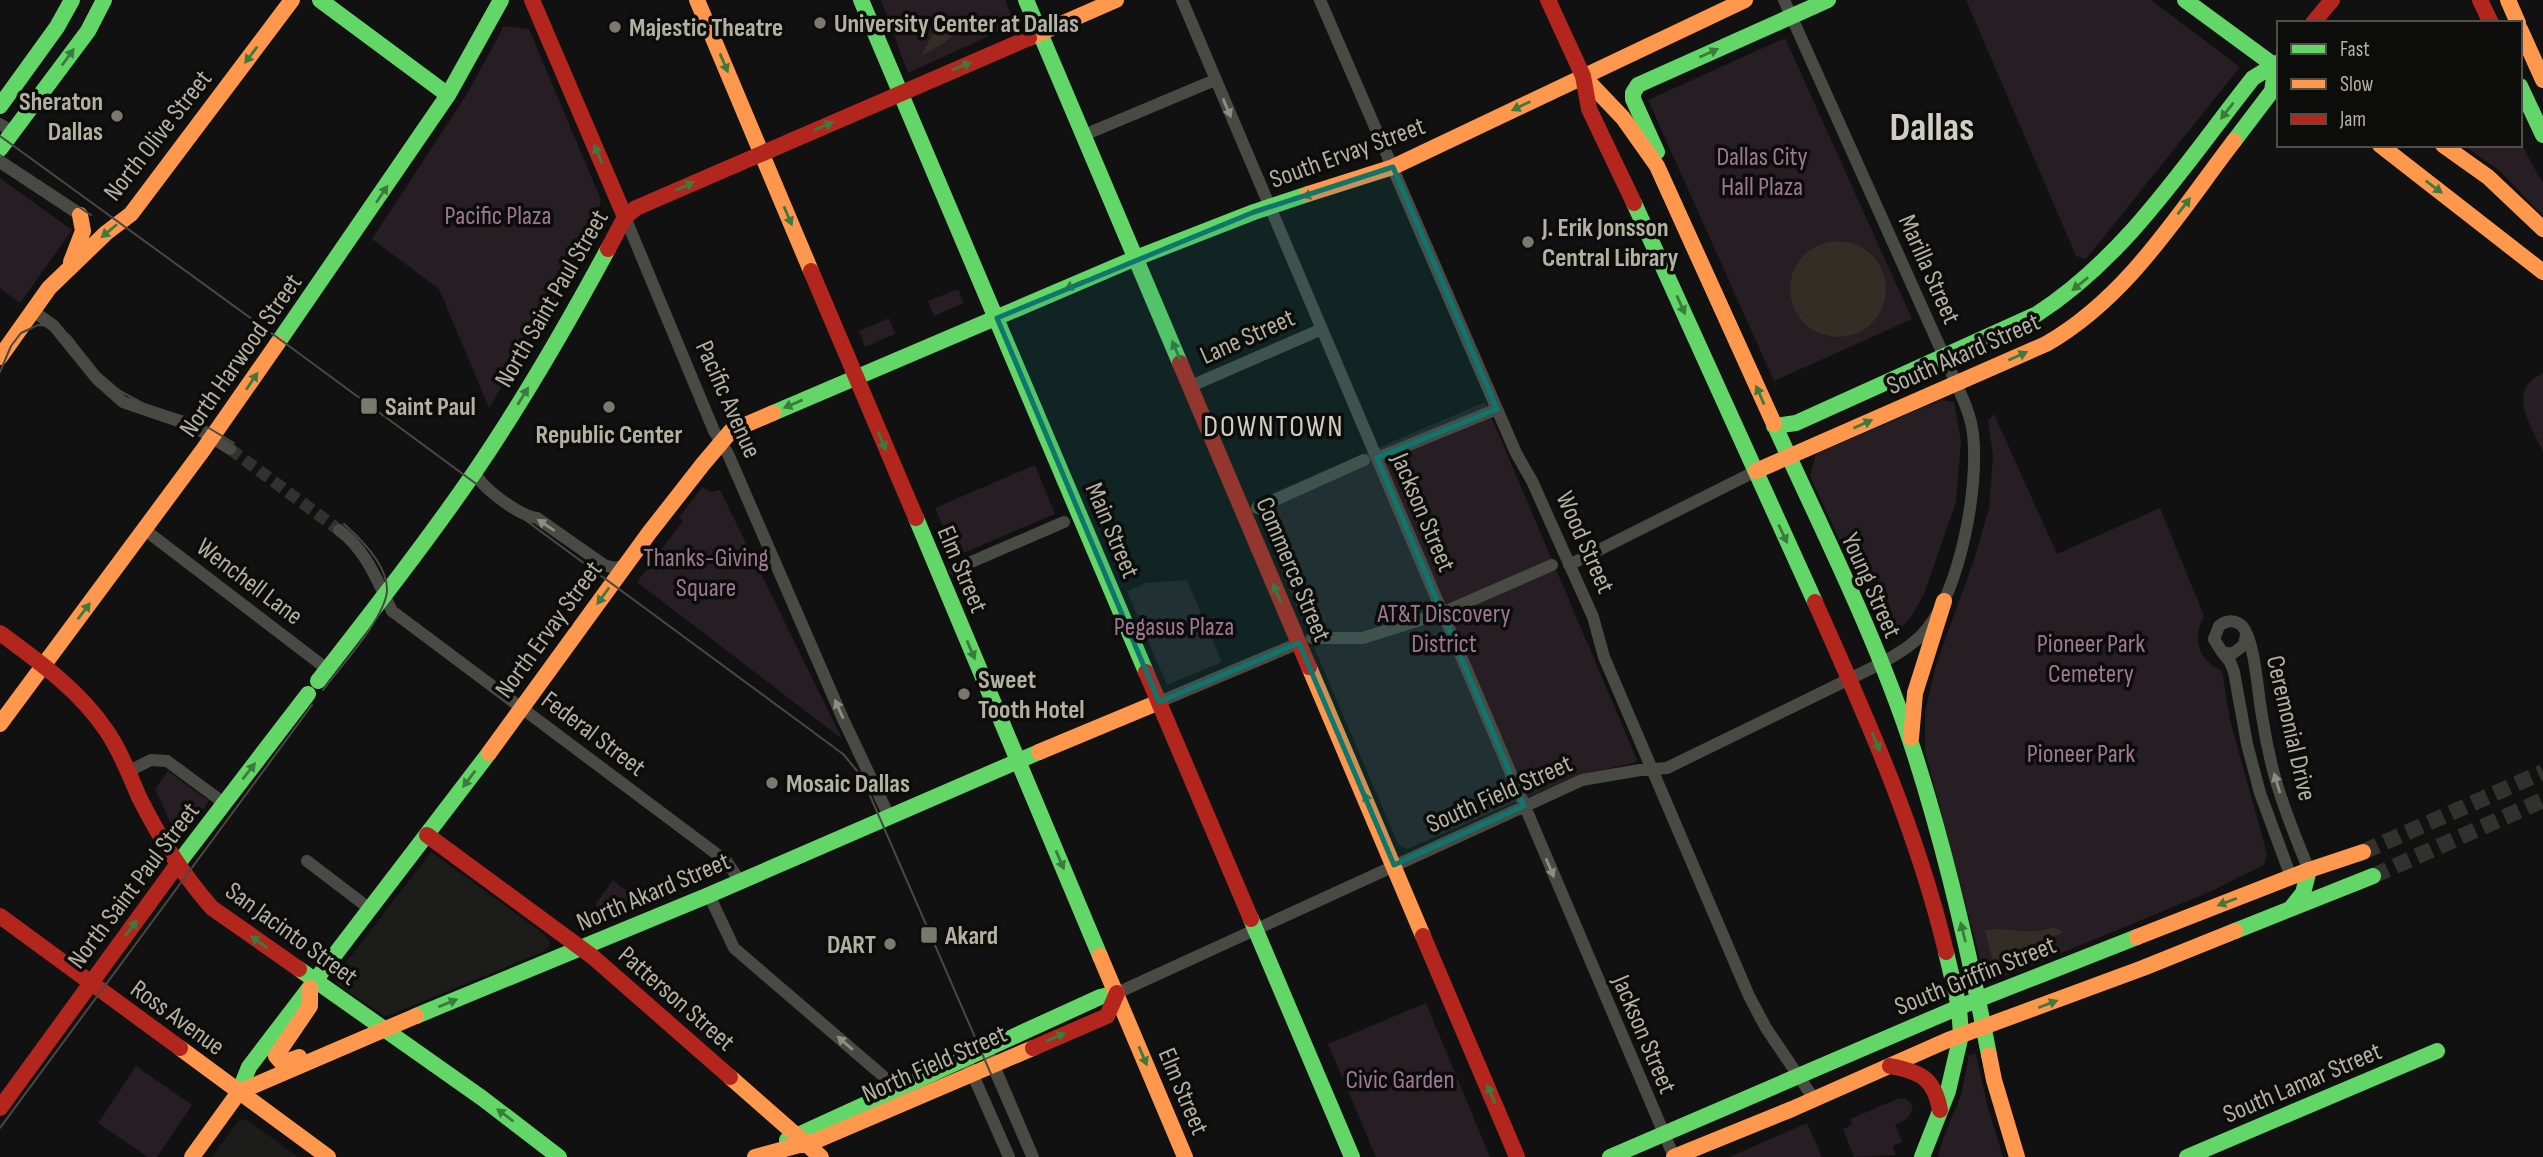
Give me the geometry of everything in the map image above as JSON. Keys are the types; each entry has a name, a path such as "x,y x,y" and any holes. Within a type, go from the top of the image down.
{"main road":[{"path":"0,106 57,27 72,0"},
{"path":"0,149 7,128 88,31 104,0"},
{"name":"North Olive Street","path":"0,357 50,288 106,233 131,214 292,0"},
{"path":"320,0 448,94"},
{"name":"North Harwood Street","path":"0,724 213,437 374,206 448,94 502,0"},
{"name":"Pacific Avenue","path":"532,0 625,217"},
{"name":"Elm Street","path":"697,0 1185,1157"},
{"name":"Main Street","path":"861,0 1352,1157"},
{"name":"Commerce Street","path":"1026,0 1191,386 1306,641 1394,865 1517,1157"},
{"name":"North Saint Paul Street","path":"323,675 385,596 475,472 571,317 625,217 636,208 1116,0"},
{"name":"Young Street","path":"1548,0 1583,76 1584,94 1590,108 1850,679 1893,784 1935,907 1959,1007 1961,1035"},
{"name":"South Ervay Street","path":"997,318 1136,258 1269,207 1393,167 1745,0"},
{"path":"1674,201 1656,148 1635,104 1633,93 1636,88 1828,0"},
{"path":"2185,0 2277,65"},
{"path":"2315,21 2332,0"},
{"path":"2480,0 2490,21"},
{"path":"2508,0 2517,21"},
{"path":"2522,33 2543,80"},
{"name":"South Akard Street","path":"1774,426 1796,423 2037,314 2078,286 2117,249 2253,78 2277,66"},
{"name":"South Akard Street","path":"1756,471 2046,344 2072,330 2116,292 2272,92 2277,70"},
{"name":"Young Street","path":"1583,76 1606,97 1640,139 1674,201 1866,628 1911,744 1943,850 1994,1080 2017,1157"},
{"path":"2522,90 2543,135"},
{"path":"2382,147 2543,272"},
{"path":"2446,147 2488,177 2543,229"},
{"path":"69,268 82,237 80,215"},
{"name":"North Ervay Street","path":"239,1092 249,1067 427,835 625,565 730,431 997,318"},
{"path":"1911,744 1915,693 1944,601"},
{"name":"San Jacinto Street","path":"0,633 43,665 94,713 107,730 143,805 178,864 212,908 312,985 385,1029 559,1157"},
{"name":"North Saint Paul Street","path":"0,1108 178,864 308,694"},
{"name":"North Akard Street","path":"239,1092 1159,702"},
{"name":"Patterson Street","path":"427,835 582,948 821,1157"},
{"name":"South Griffin Street","path":"1610,1157 1978,999 2309,870 2363,852"},
{"path":"2290,910 2303,894 2309,870"},
{"name":"South Griffin Street","path":"1674,1157 1961,1035 2214,940 2373,876"},
{"path":"2202,911 2214,940"},
{"name":"Ross Avenue","path":"0,916 328,1157"},
{"path":"312,985 310,1006 282,1044 277,1059 282,1063 316,1051 328,1053"},
{"name":"North Field Street","path":"800,1139 897,1088 986,1047 1100,997 1117,993"},
{"name":"North Field Street","path":"754,1157 972,1073 1107,1016 1117,993"},
{"path":"1922,1157 1948,1091 1961,1035"},
{"name":"South Lamar Street","path":"2187,1157 2437,1051"},
{"path":"1890,1066 1918,1072 1927,1078 1939,1098 1940,1111"},
{"path":"192,1157 239,1092"}],"street":[{"name":"Jackson Street","path":"1182,0 1322,329 1371,459 1442,613 1674,1157"},
{"name":"Wood Street","path":"1320,0 1519,459 1532,481 1593,617 1604,657 1749,996 1766,1028 1814,1098"},
{"name":"Marilla Street","path":"1784,0 1956,383 1973,433 1974,471 1964,541 1944,601 1920,636 1880,664"},
{"path":"1084,135 1215,80"},
{"path":"0,162 80,215"},
{"name":"Pacific Avenue","path":"625,217 720,442 889,817"},
{"path":"33,310 54,326 106,388 123,402 193,426 230,449"},
{"name":"Lane Street","path":"1191,386 1322,329"},
{"path":"1257,508 1497,409"},
{"name":"South Akard Street","path":"1569,565 1756,471"},
{"path":"475,472 483,485 526,516 537,518 604,565 615,568 625,565"},
{"path":"955,569 1064,522"},
{"name":"Wenchell Lane","path":"145,530 323,675"},
{"name":"Federal Street","path":"339,530 368,560 392,611 726,861 740,881"},
{"path":"1159,702 1306,641 1363,638 1442,613 1552,565"},
{"name":"Ceremonial Drive","path":"2291,877 2260,793 2247,744 2234,672 2214,639 2216,630 2223,623 2238,623 2246,635 2253,656 2262,720 2274,773 2309,870"},
{"name":"Ceremonial Drive","path":"2222,652 2232,654 2241,650 2246,635"},
{"name":"South Field Street","path":"1255,929 1582,780 1667,768 1880,664"},
{"path":"129,771 151,760 167,761 224,803"},
{"path":"307,861 370,909"},
{"path":"709,895 734,948 897,1088"},
{"name":"North Field Street","path":"1117,993 1255,929"},
{"path":"986,1047 1033,1157"},
{"path":"965,1057 1009,1157"}],"highlighted area":[{"path":"1393,167 1497,409 1377,458 1524,806 1394,865 1299,643 1159,702 997,318 1254,212"}],"shaded area":[{"path":"944,13 958,31 944,43 921,56"},
{"path":"1838,241 1856,245 1872,255 1882,271 1886,289 1882,307 1872,323 1856,333 1838,337 1820,333 1804,323 1794,307 1790,289 1794,271 1804,255 1820,245"},
{"path":"431,852 544,934 549,941 549,947 545,951 384,1016 337,984 335,977"},
{"path":"2053,927 2064,932 2043,941 2044,951 2003,965 1992,959 1985,930 2036,931"},
{"path":"242,1119 249,1121 298,1157 212,1157"}],"green space":[{"path":"881,0 1005,0 1015,24 908,73"},
{"path":"1966,0 2151,0 2240,67 2086,259 2076,256"},
{"name":"Pacific Plaza","path":"504,26 529,29 601,200 595,231 489,408 439,289 372,239 467,94"},
{"name":"Dallas City Hall Plaza","path":"1785,38 1912,319 1774,381 1648,100","holes":["1834,241 1861,248 1874,259 1886,285 1843,337 1826,336 1804,255 1818,246"]},
{"path":"2522,144 2543,183 2543,216 2500,171 2466,147 2522,147"},
{"path":"0,178 72,230 20,303 0,288"},
{"path":"958,289 964,303 934,316 928,301"},
{"path":"889,318 895,334 865,347 859,331"},
{"path":"2543,373 2543,452 2528,420 2523,399 2525,389"},
{"path":"1941,400 1954,402 1961,442 1956,502 1924,594 1911,617 1900,628 1884,636 1810,476 1816,454"},
{"name":"AT&T Discovery District","path":"1485,402 1637,760 1634,763 1579,775 1407,849 1398,844 1252,502"},
{"name":"Pioneer Park","path":"1994,414 2057,554 2160,508 2204,616 2198,632 2200,648 2208,661 2222,671 2230,720 2267,854 2264,865 2207,893 1996,980 1983,970 1925,752 1925,712 1936,665 1975,557 1989,508 1993,456 1988,421"},
{"path":"1035,465 1055,514 956,556 935,508"},
{"name":"Thanks-Giving Square","path":"702,487 711,492 720,490 842,739 637,582 683,521 679,518"},
{"name":"Pegasus Plaza","path":"1187,580 1222,662 1167,685 1127,591 1146,583"},
{"path":"168,771 209,801 182,837 171,824 155,789"},
{"path":"613,880 624,889 630,890 636,904 607,915 595,905"},
{"name":"Civic Garden","path":"1426,1003 1490,1157 1376,1157 1328,1044"},
{"path":"1976,1054 2003,1157 1938,1157 1961,1095 1969,1055"},
{"path":"136,1066 192,1105 157,1157 148,1157 98,1123"},
{"path":"1904,1098 1910,1102 1913,1109 1907,1119 1895,1125 1902,1142 1893,1146 1896,1155 1854,1157 1843,1129 1852,1125 1850,1119"},
{"path":"1807,1123 1822,1157 1729,1157"}],"tunnel":[{"path":"230,449 339,530"},
{"path":"2363,852 2543,772"},
{"path":"2373,876 2543,800"}],"tram line":[{"path":"0,136 843,754 858,772 868,791 1027,1157"},
{"path":"0,155 91,215"},
{"path":"0,372 11,346 21,333 38,325 54,326 69,335 99,373 120,391 144,404 197,421 234,443"},
{"path":"323,690 379,615 387,591 378,563 344,524"},
{"path":"0,1128 312,705"}],"traffic: fast":[{"path":"0,106 57,27 72,0"},
{"path":"0,149 88,31 104,0"},
{"path":"320,0 448,95"},
{"path":"277,344 448,95 501,0"},
{"path":"861,0 1146,672"},
{"path":"1026,0 1180,363"},
{"path":"1657,152 1633,99 1638,85 1828,0"},
{"path":"2185,0 2277,68"},
{"path":"1774,426 1796,423 2037,314 2069,291 2127,236 2154,205 2253,78 2277,63"},
{"path":"2234,141 2272,91 2276,66"},
{"path":"2522,90 2543,135"},
{"path":"773,413 1136,258 1308,194"},
{"path":"1634,203 1815,602"},
{"path":"318,681 474,473 544,362 608,249"},
{"path":"1774,424 1865,624 1912,746 1955,899 1989,1055"},
{"path":"916,518 1100,956"},
{"path":"177,865 308,694"},
{"path":"416,1016 709,895 1039,752"},
{"path":"239,1092 249,1067 489,753"},
{"path":"2291,908 2303,893 2309,870"},
{"path":"2235,931 2373,876"},
{"path":"1251,919 1352,1157"},
{"path":"1610,1157 1959,1007 2137,937"},
{"path":"1922,1157 1948,1091 1961,1035 1959,1007 1946,952"},
{"path":"299,969 482,1098 559,1157"},
{"path":"787,1140 1100,997 1117,993"},
{"path":"2187,1157 2437,1051"}],"traffic: slow":[{"path":"0,357 49,288 106,233 131,214 292,0"},
{"path":"697,0 811,271"},
{"path":"1029,38 1116,0"},
{"path":"1308,194 1393,167 1745,0"},
{"path":"2508,0 2517,21"},
{"path":"2522,33 2543,80"},
{"path":"1583,76 1623,118 1657,166 1774,424"},
{"path":"1756,471 2046,344 2075,325 2102,303 2150,252 2234,141"},
{"path":"2383,147 2543,272"},
{"path":"2446,147 2488,177 2543,229"},
{"path":"71,262 83,231 80,215"},
{"path":"0,724 203,450 277,344"},
{"path":"489,753 649,533 703,464 731,431 773,413"},
{"path":"1911,738 1915,693 1944,601"},
{"path":"1309,667 1423,936"},
{"path":"1039,752 1159,702"},
{"path":"2137,937 2309,870 2363,852"},
{"path":"1674,1157 1792,1109 1948,1040 2235,931"},
{"path":"1100,956 1185,1157"},
{"path":"299,1057 282,1063 276,1056 310,1006 310,988"},
{"path":"192,1157 239,1092 416,1016"},
{"path":"180,1048 328,1157"},
{"path":"755,1157 818,1140 1033,1048"},
{"path":"1989,1055 2017,1157"},
{"path":"730,1077 821,1157"}],"traffic: jam":[{"path":"532,0 625,217"},
{"path":"1548,0 1583,76 1589,109 1634,203"},
{"path":"2315,21 2332,0"},
{"path":"2480,0 2490,21"},
{"path":"608,249 625,217 636,208 1029,38"},
{"path":"811,271 916,518"},
{"path":"1180,363 1309,667"},
{"path":"1815,602 1889,774 1920,862 1946,952"},
{"path":"0,633 57,677 95,715 116,746 163,841 212,908 299,969"},
{"path":"1146,672 1251,919"},
{"path":"427,835 593,957 730,1077"},
{"path":"0,1108 177,865"},
{"path":"0,916 180,1048"},
{"path":"1423,936 1517,1157"},
{"path":"1033,1048 1107,1016 1117,993"},
{"path":"1890,1066 1924,1078 1934,1090 1940,1110"}],"place":[{"name":"University Center at Dallas","path":"820,23"},
{"name":"Majestic Theatre","path":"615,27"},
{"name":"Sheraton Dallas","path":"117,116"},
{"name":"J. Erik Jonsson Central Library","path":"1528,242"},
{"name":"Saint Paul","path":"369,406"},
{"name":"Republic Center","path":"609,407"},
{"name":"Sweet Tooth Hotel","path":"964,694"},
{"name":"Mosaic Dallas","path":"772,783"},
{"name":"Akard","path":"929,935"},
{"name":"DART","path":"890,944"}],"district":[{"name":"Dallas","path":"1932,126"},
{"name":"DOWNTOWN","path":"1274,426"}],"park label":[{"name":"Pioneer Park Cemetery","path":"2091,658"}]}
